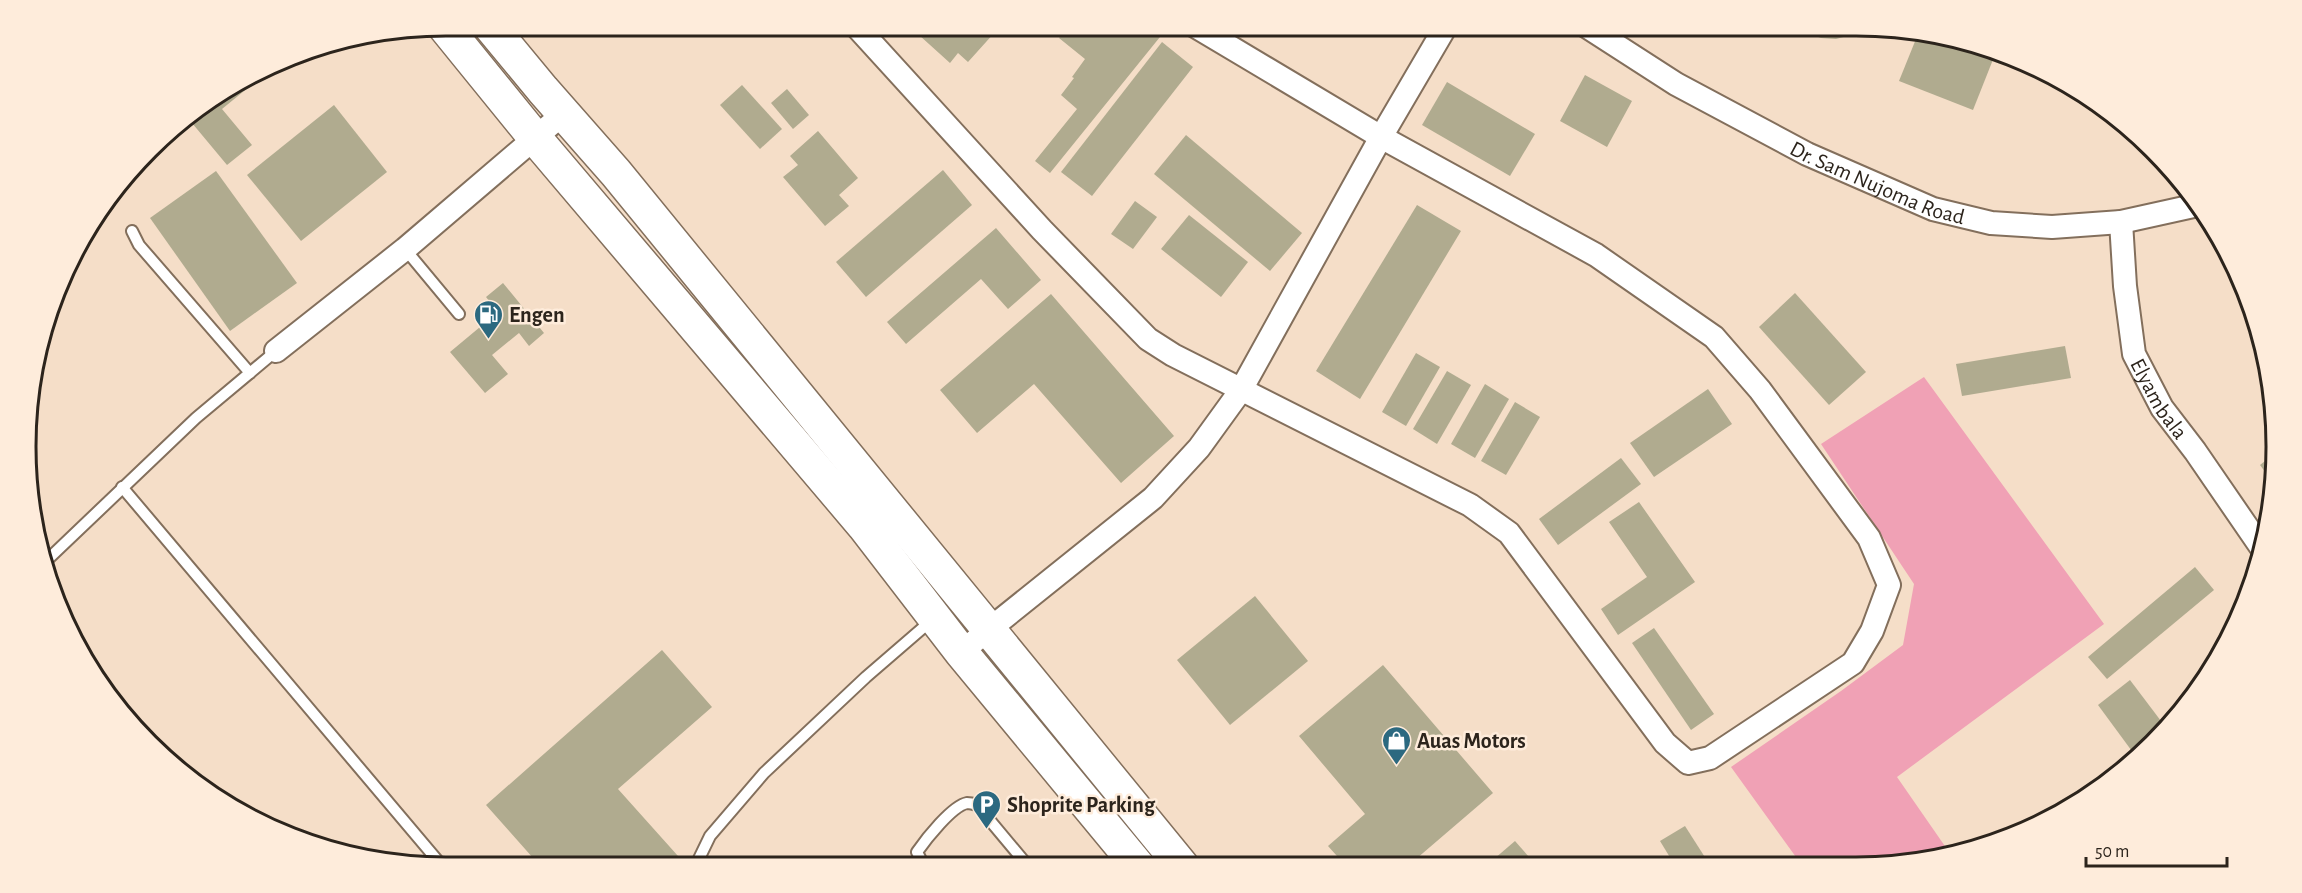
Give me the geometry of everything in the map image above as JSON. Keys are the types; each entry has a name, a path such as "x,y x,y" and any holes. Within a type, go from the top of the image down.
{"main road":[{"path":"452,36 864,526 961,652 1131,857"},
{"path":"498,36 616,173 1175,857"}],"street":[{"path":"865,36 1042,230 1148,339 1173,355 1470,505 1509,533 1665,743 1688,763 1710,758 1853,663 1872,631 1889,585 1869,538 1760,390 1714,337 1596,255 1381,137 1212,36"},
{"path":"961,652 1153,498 1199,448 1241,390 1381,137 1440,36"},
{"name":"Dr. Sam Nujoma Road","path":"1602,36 1676,84 1807,154 1933,209 1991,223 2052,227 2121,222 2189,207"},
{"path":"276,351 405,249 563,114"},
{"name":"Elyambala","path":"2121,222 2125,286 2134,354 2162,408 2195,451 2255,539"}],"lane":[{"path":"132,231 139,246 249,373"},
{"path":"405,249 459,314"},
{"path":"51,556 196,418 276,351"},
{"path":"122,487 434,857"},
{"path":"700,857 710,836 764,773 866,677 935,618"},
{"path":"920,857 917,852 927,838 958,807 968,803 977,805 1020,857"}],"shaded area":[{"path":"1924,377 2104,624 1897,777 1945,847 1882,856 1796,857 1731,767 1903,645 1914,584 1821,444"}],"building":[{"path":"920,36 991,36 968,62 958,53 950,63"},
{"path":"1061,36 1161,36 1050,173 1035,161 1077,109 1061,95 1085,59 1059,38"},
{"path":"1815,36 1847,36 1836,39"},
{"path":"1915,41 1962,50 1993,60 1973,110 1899,81"},
{"path":"1162,42 1193,67 1092,196 1061,172"},
{"path":"1585,75 1632,101 1607,147 1560,121"},
{"path":"1447,82 1535,134 1510,176 1422,125"},
{"path":"742,85 782,129 760,149 720,105"},
{"path":"250,86 222,109 252,145 227,165 193,124 218,105"},
{"path":"787,89 809,115 793,129 771,103"},
{"path":"334,105 387,172 301,241 247,175"},
{"path":"818,131 858,178 839,195 849,206 825,226 783,177 798,165 790,156"},
{"path":"1186,135 1302,233 1270,271 1154,174"},
{"path":"943,170 972,205 866,297 836,262"},
{"path":"216,171 297,283 230,331 150,218"},
{"path":"1135,201 1157,217 1133,249 1111,234"},
{"path":"1417,205 1461,231 1360,399 1316,371"},
{"path":"1189,215 1248,262 1221,297 1161,249"},
{"path":"996,228 1041,280 1008,309 981,279 906,344 887,322"},
{"name":"Engen","path":"503,283 544,333 529,346 519,333 492,355 508,374 485,393 450,352 498,312 486,297"},
{"path":"1795,293 1866,372 1829,405 1759,327"},
{"path":"1051,294 1174,436 1121,483 1034,384 977,433 940,390"},
{"path":"2065,346 2071,378 1962,396 1956,364"},
{"path":"1416,353 1440,367 1406,426 1382,412"},
{"path":"1447,371 1471,385 1437,444 1413,429"},
{"path":"1485,384 1509,399 1475,458 1451,444"},
{"path":"1708,389 1732,424 1654,477 1630,443"},
{"path":"1515,402 1540,417 1506,475 1481,461"},
{"path":"1621,458 1641,484 1558,545 1539,519"},
{"path":"2265,461 2265,472 2260,465"},
{"path":"1639,502 1695,582 1618,635 1601,609 1647,577 1609,522"},
{"path":"2195,567 2214,590 2107,679 2088,657"},
{"path":"1255,596 1308,661 1230,725 1177,660"},
{"path":"1654,628 1714,714 1691,730 1632,643"},
{"path":"662,650 712,707 618,789 677,857 532,857 486,805"},
{"name":"Auas Motors","path":"1383,665 1493,793 1418,857 1338,857 1328,846 1365,814 1299,736"},
{"path":"2130,680 2161,721 2131,750 2098,705"},
{"path":"1685,826 1705,857 1670,857 1660,841"},
{"path":"1515,841 1529,857 1496,857"}],"place":[{"name":"Engen","path":"488,340"},
{"name":"Auas Motors","path":"1396,766"},
{"name":"Shoprite Parking","path":"986,830"}]}
